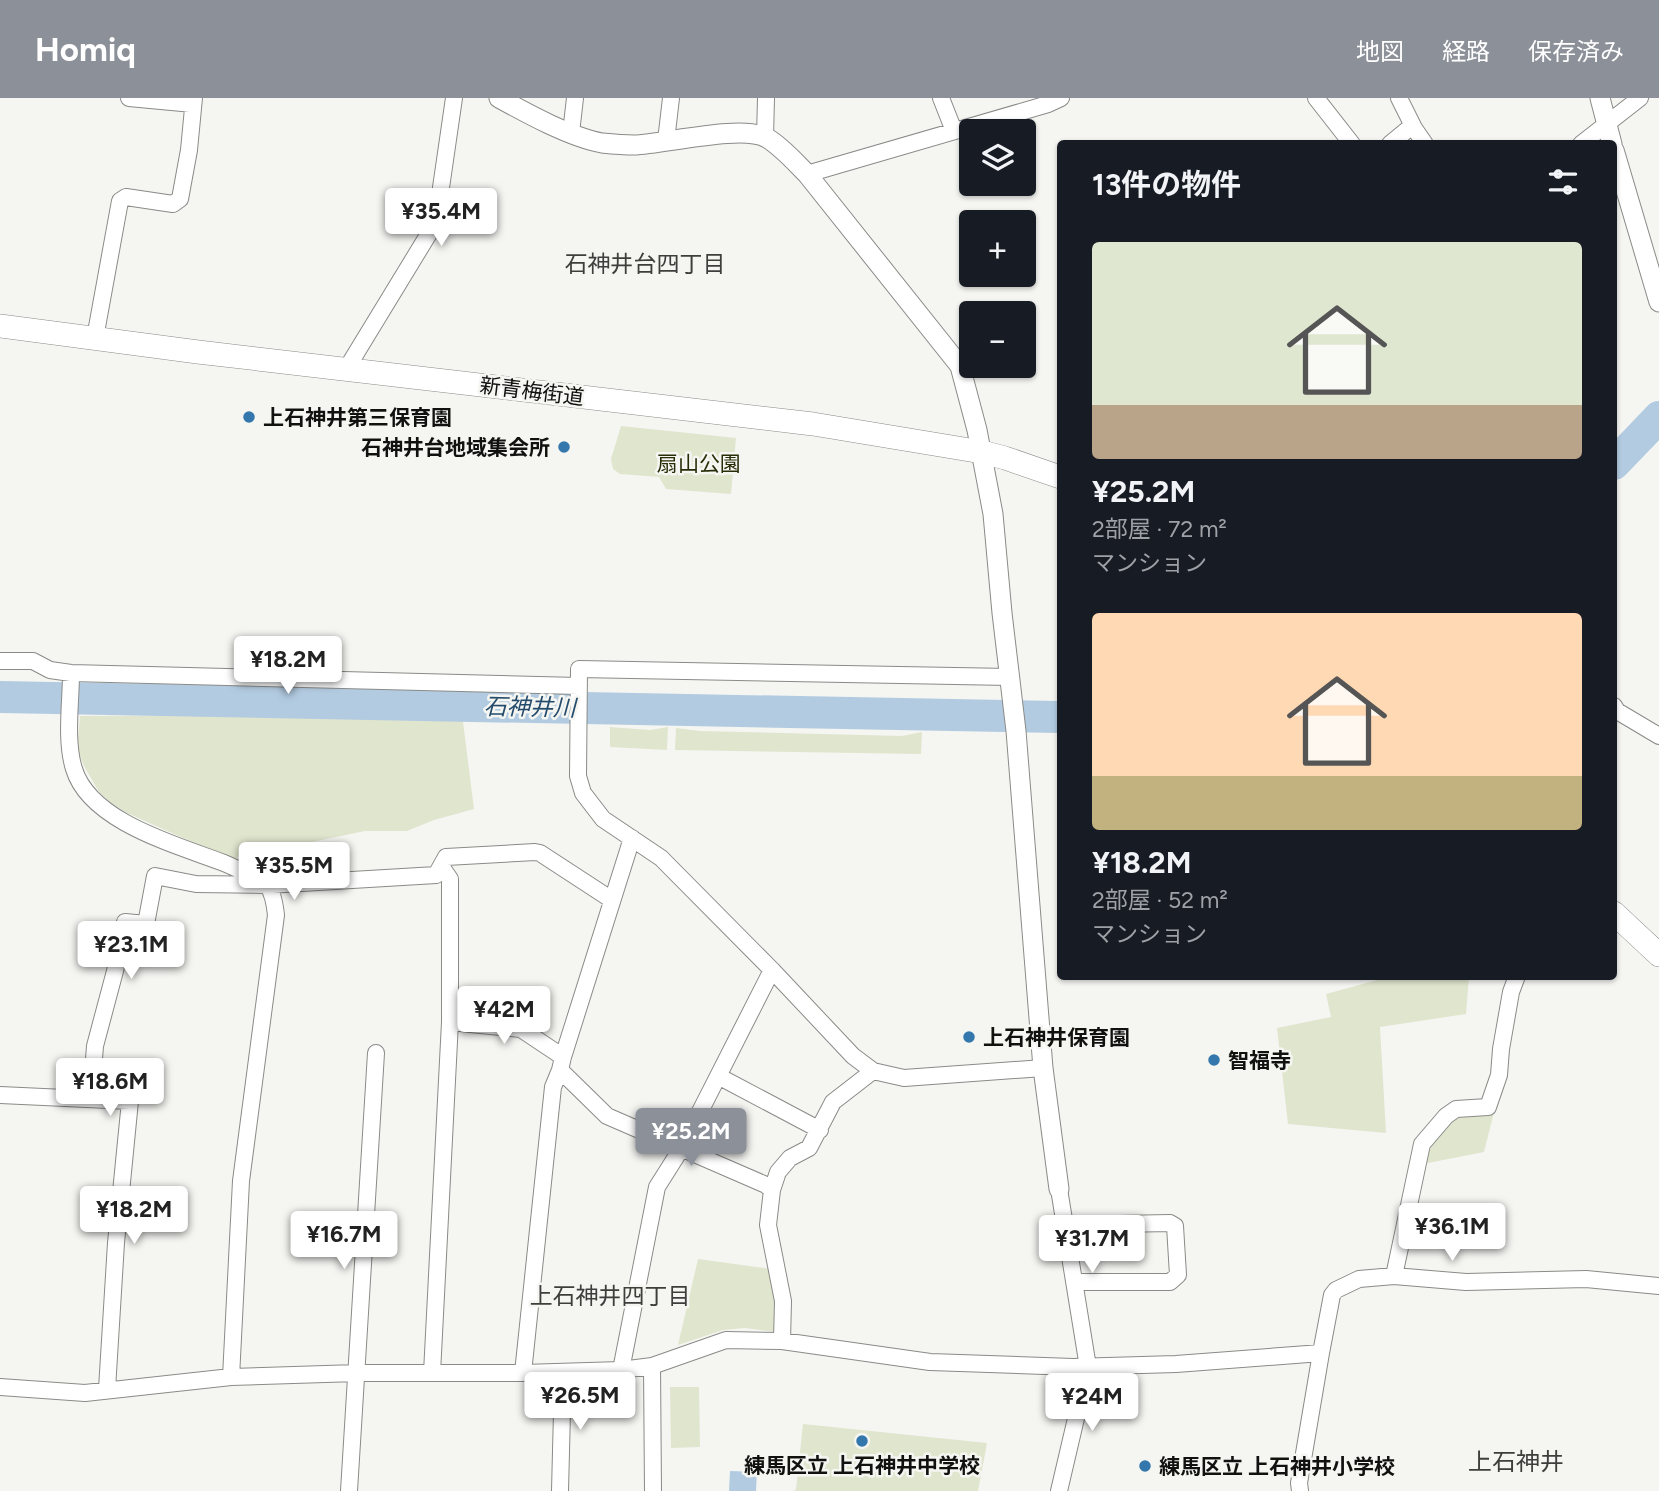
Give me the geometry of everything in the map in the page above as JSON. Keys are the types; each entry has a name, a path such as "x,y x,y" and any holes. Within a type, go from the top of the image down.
{"main road":[{"name":"新青梅街道","path":"0,326 198,352 813,424 982,452 1057,476"},
{"path":"1617,916 1659,954"}],"street":[{"path":"95,338 120,201 126,197 173,204 180,199 189,150 194,101 129,98"},
{"path":"348,368 436,222 454,98"},
{"path":"499,98 532,117 600,143 632,145 723,134 765,137 807,174 960,366 982,452 992,514 1015,726 1044,1068 1059,1189 1088,1367 1059,1491"},
{"path":"571,133 575,98"},
{"path":"666,141 671,98"},
{"path":"765,137 766,98"},
{"path":"941,98 954,131"},
{"path":"807,174 1061,98"},
{"path":"1316,98 1349,140"},
{"path":"1399,98 1422,140"},
{"path":"1600,98 1611,140"},
{"path":"1586,140 1640,98"},
{"path":"1395,140 1414,128"},
{"path":"1617,160 1658,295"},
{"path":"0,661 33,661 50,670 71,673 579,689"},
{"path":"1010,677 579,670 578,776 583,793 603,819 661,858 853,1056 873,1071 904,1078 1044,1068"},
{"path":"71,673 70,748 74,771 90,798 107,813 136,828 237,868 268,885 275,904 276,915 241,1181 231,1377"},
{"path":"1617,711 1659,736"},
{"path":"523,1373 553,1087 632,838"},
{"path":"91,1098 95,1046 125,922 146,924 155,876 196,884 268,885 436,875 446,857 535,852 612,900"},
{"path":"432,1373 450,1022 450,879 441,866"},
{"path":"621,1370 657,1187 681,1149 772,970"},
{"path":"1394,1276 1422,1144 1446,1116 1456,1109 1488,1107 1499,1075 1501,1049 1516,980"},
{"path":"450,1022 521,1029 561,1063 607,1115 766,1185 772,1191"},
{"path":"349,1491 376,1053"},
{"path":"782,1341 783,1301 768,1225 772,1191 778,1172 790,1158 809,1148 833,1102 873,1071"},
{"path":"718,1076 820,1130"},
{"path":"0,1095 130,1101 116,1242 107,1390"},
{"path":"1065,1225 1170,1223 1175,1226 1178,1275 1170,1282 1074,1282"},
{"path":"1300,1491 1299,1483 1321,1353 1332,1295 1336,1290 1359,1279 1394,1276 1466,1282 1586,1279 1659,1286"},
{"path":"0,1388 85,1393 231,1377 621,1370 652,1366 726,1340 782,1341 930,1362 1088,1367 1176,1364 1321,1353"},
{"path":"652,1366 653,1491"},
{"path":"560,1491 563,1372"}],"green space":[{"name":"扇山公園","path":"621,426 736,438 731,494 666,489 659,477 620,474 613,469 611,459"},
{"path":"462,714 474,809 407,831 365,831 230,859 127,813 111,803 99,792 79,753 80,716"},
{"path":"610,727 650,730 668,727 667,750 610,747"},
{"path":"676,728 700,731 902,736 922,732 921,754 675,750"},
{"path":"1377,980 1469,980 1466,1014 1380,1027 1386,1133 1288,1124 1277,1028 1331,1017 1326,994"},
{"path":"1494,1112 1484,1152 1423,1164 1432,1141 1460,1113"},
{"path":"698,1259 771,1269 777,1315 776,1332 745,1328 723,1330 678,1345"},
{"path":"670,1387 699,1387 700,1447 671,1448"},
{"path":"803,1424 987,1443 978,1491 794,1491"}],"water":[{"path":"730,1471 757,1472 756,1491 729,1491"}],"waterway":[{"name":"石神井川","path":"1617,461 1659,417"},
{"name":"石神井川","path":"0,697 1057,717"}],"place":[{"name":"上石神井第三保育園","path":"249,417"},
{"name":"石神井台地域集会所","path":"564,447"},
{"name":"上石神井保育園","path":"969,1037"},
{"name":"智福寺","path":"1214,1060"},
{"name":"練馬区立 上石神井中学校","path":"862,1441"},
{"name":"練馬区立 上石神井小学校","path":"1145,1466"}],"district":[{"name":"石神井台四丁目","path":"645,264"},
{"name":"上石神井四丁目","path":"610,1296"},
{"name":"上石神井","path":"1516,1461"}]}
